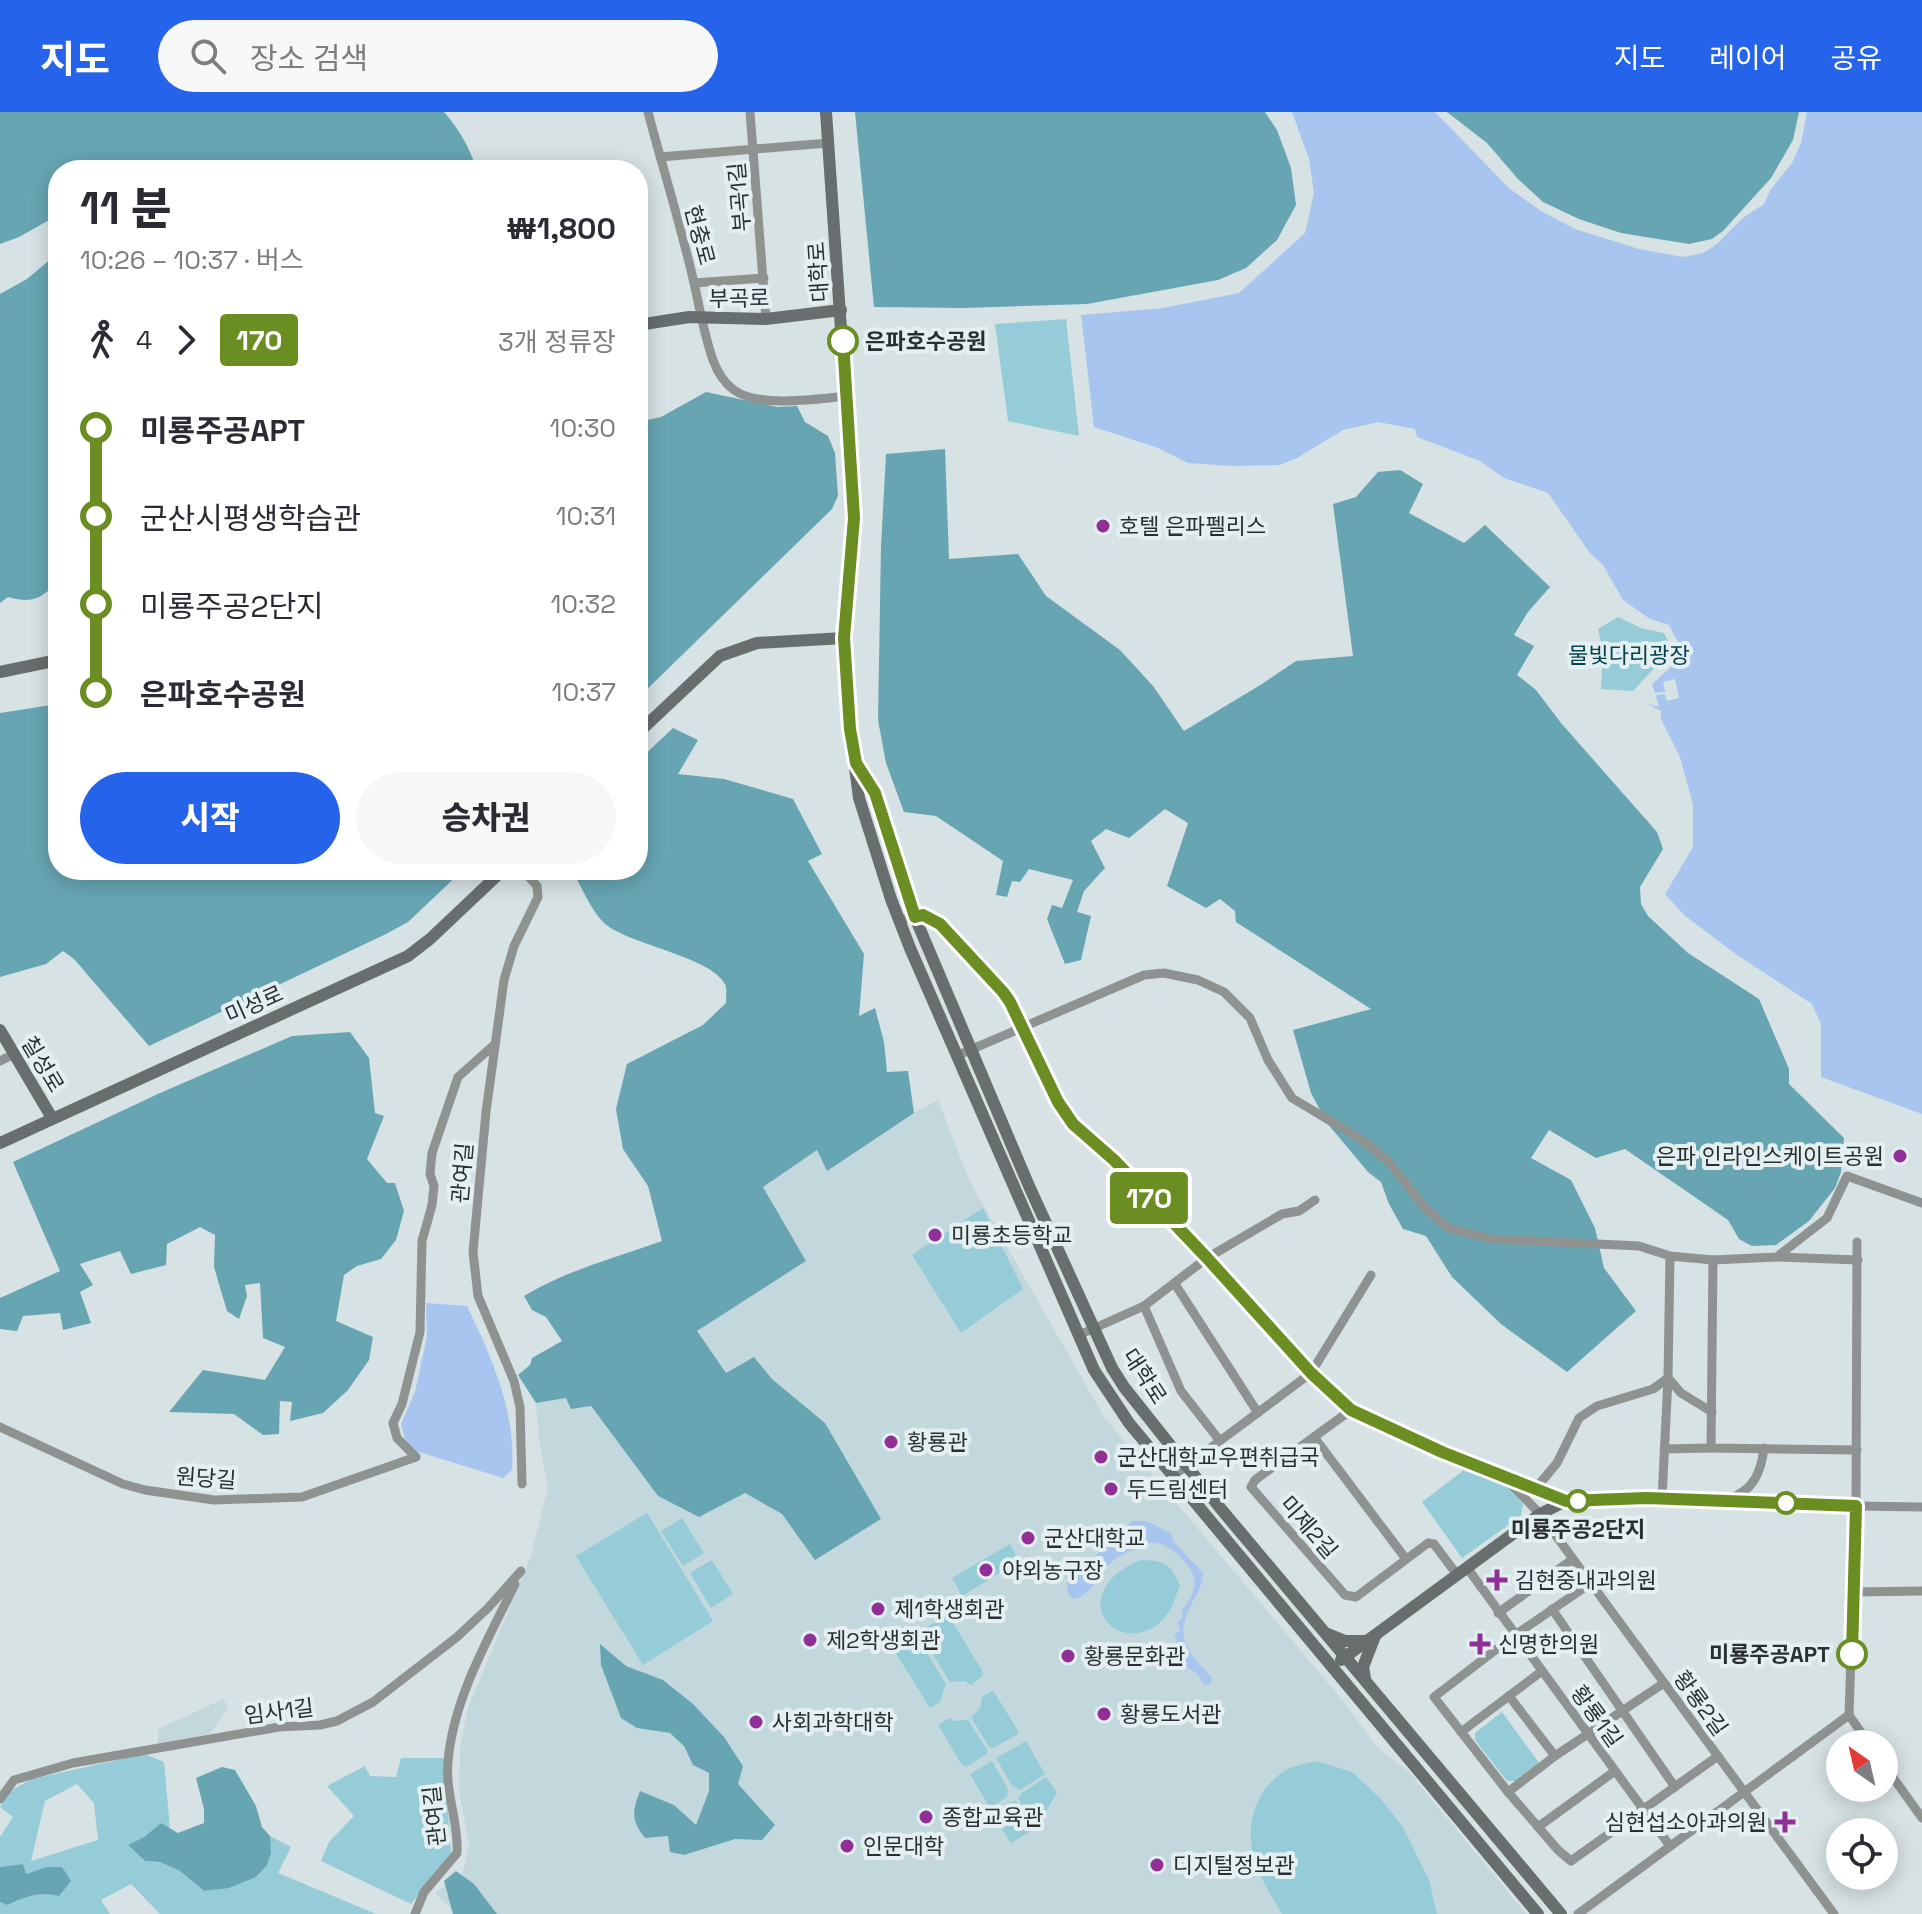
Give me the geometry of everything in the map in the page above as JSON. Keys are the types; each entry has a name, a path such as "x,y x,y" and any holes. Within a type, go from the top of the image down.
{"street":[{"name":"현충로","path":"648,112 701,319 714,362 724,380 736,392 755,399 779,401 847,396"},
{"name":"부곡1길","path":"750,112 766,319"},
{"name":"대학로","path":"826,112 854,518 844,638 849,716 859,798 900,920 956,1056 1094,1370 1110,1396 1129,1423 1538,1914"},
{"path":"660,157 828,143"},
{"path":"694,283 764,278"},
{"name":"부곡로","path":"648,323 673,318 766,319 841,310"},
{"path":"648,724 720,656 757,643 844,638"},
{"path":"0,672 48,662"},
{"name":"대학로","path":"856,763 875,793 915,917 1029,1186 1124,1387 1186,1466 1561,1914"},
{"name":"미성로","path":"0,1143 408,956 492,880"},
{"name":"관여길","path":"522,1484 520,1407 514,1381 478,1296 473,1252 504,980 514,946 538,897 537,886 532,880"},
{"path":"900,920 923,915 940,924 1003,992 1058,1102 1073,1124 1114,1160 1311,1373 1351,1410 1507,1480 1566,1501 1724,1500 1922,1507"},
{"path":"956,1056 1144,975 1164,973 1198,980 1224,992 1250,1018 1268,1060 1292,1098 1362,1140 1389,1162 1425,1208 1449,1228 1491,1239 1639,1246 1670,1256 1713,1260 1777,1257 1858,1260"},
{"name":"칠성로","path":"0,1030 52,1118"},
{"name":"원당길","path":"0,1427 123,1484 214,1500 302,1497 416,1457 397,1438 393,1423 402,1404 420,1332 422,1241 434,1186 430,1174 432,1153 458,1077 495,1044"},
{"path":"0,1061 14,1054"},
{"path":"1777,1257 1827,1218 1847,1176 1922,1203"},
{"path":"1079,1335 1144,1306 1207,1258 1282,1214 1299,1211 1315,1200"},
{"path":"1857,1242 1857,1450 1849,1715 1859,1730"},
{"path":"1662,1499 1670,1256"},
{"path":"1711,1448 1713,1260"},
{"path":"1174,1475 1311,1373 1371,1275"},
{"path":"1175,1284 1258,1413"},
{"path":"1144,1306 1181,1391 1220,1441"},
{"path":"1668,1378 1681,1393 1712,1412"},
{"path":"1536,1488 1557,1463 1579,1418 1597,1406 1653,1389 1668,1378"},
{"name":"미제2길","path":"1351,1410 1255,1480 1251,1487 1345,1595 1356,1597 1428,1543 1434,1544 1463,1572"},
{"path":"1314,1437 1406,1559"},
{"path":"1724,1500 1742,1495 1756,1479 1764,1448"},
{"path":"1664,1449 1857,1450"},
{"name":"황룡2길","path":"1507,1480 1540,1514 1834,1914"},
{"path":"1332,1667 1540,1514 1566,1501"},
{"path":"1498,1613 1573,1559"},
{"name":"관여길","path":"415,1914 424,1892 457,1853 447,1763 453,1730 472,1675 521,1571"},
{"name":"임사1길","path":"0,1799 14,1780 73,1763 279,1727 337,1721 373,1702 457,1637 521,1571"},
{"name":"황룡1길","path":"1463,1572 1515,1635 1670,1846"},
{"path":"1591,1583 1515,1635 1434,1697 1508,1792 1571,1861 1718,1756"},
{"path":"1854,1592 1922,1591"},
{"path":"1552,1609 1675,1787"},
{"path":"1324,1632 1345,1641 1371,1639"},
{"path":"1365,1681 1363,1667 1371,1639"},
{"path":"1461,1732 1542,1671"},
{"path":"1508,1792 1555,1756 1664,1683"},
{"path":"1509,1696 1555,1756"},
{"path":"1578,1914 1849,1715"},
{"path":"1538,1827 1615,1771"},
{"path":"1898,1785 1922,1818"}],"shaded area":[{"path":"0,112 444,112 464,139 473,160 48,160 48,221 0,244"},
{"path":"855,112 1265,112 1277,130 1291,168 1296,205 1277,240 1246,268 1218,280 1087,304 874,307"},
{"path":"1292,112 1435,112 1510,189 1541,211 1575,229 1639,249 1683,257 1703,253 1716,245 1744,217 1764,204 1771,189 1792,163 1801,143 1807,112 1922,112 1922,1114 1821,1077 1821,1024 1812,1004 1737,955 1684,915 1665,894 1693,847 1693,805 1680,757 1661,719 1661,711 1648,704 1659,707 1652,684 1672,666 1682,650 1669,625 1650,619 1623,600 1603,565 1590,553 1548,493 1504,478 1480,461 1417,437 1415,429 1378,422 1343,430 1280,465 1234,466 1188,463 1158,448 1094,427 1081,315 1163,308 1239,293 1305,233 1314,193 1309,159"},
{"path":"1447,112 1799,112 1793,140 1771,178 1723,231 1712,239 1689,244 1621,233 1579,219 1543,202 1487,143"},
{"path":"48,261 48,590 30,600 8,597 0,603 0,294 27,279"},
{"path":"706,392 777,407 797,406 805,422 828,436 835,453 838,496 832,509 648,688 648,420 661,417"},
{"path":"945,449 949,559 1018,554 1046,596 1120,650 1153,686 1184,731 1296,661 1353,656 1333,504 1356,497 1378,472 1400,470 1423,484 1409,513 1464,543 1485,525 1550,587 1528,612 1514,635 1534,646 1517,675 1536,690 1657,832 1663,849 1640,887 1641,904 1648,916 1688,953 1759,999 1789,1069 1789,1084 1844,1138 1841,1172 1835,1188 1809,1221 1776,1245 1752,1246 1739,1239 1728,1220 1625,1149 1596,1158 1549,1130 1531,1158 1571,1180 1595,1228 1604,1268 1636,1311 1567,1372 1501,1324 1452,1277 1426,1236 1403,1229 1381,1182 1368,1172 1327,1123 1311,1093 1293,1030 1371,1009 1236,922 1235,911 1220,899 1206,908 1167,886 1188,823 1165,809 1129,838 1106,829 1091,841 1105,868 1084,891 1077,912 1091,916 1081,960 1065,964 1047,919 1052,905 1062,908 1073,880 1029,869 1020,882 1012,881 1007,897 996,895 1003,861 936,816 904,812 886,763 878,720 886,454"},
{"path":"48,706 48,880 452,880 408,922 149,1046 74,959 63,951 46,964 0,977 0,713"},
{"path":"673,728 698,740 678,774 724,779 793,799 822,854 808,861 864,954 859,1016 875,1008 884,1042 887,1072 908,1071 914,1113 827,1171 817,1150 763,1187 806,1261 697,1331 726,1373 754,1357 772,1379 825,1423 881,1519 815,1560 782,1514 745,1493 699,1517 658,1496 591,1406 571,1409 566,1398 536,1403 518,1375 530,1365 532,1358 562,1341 546,1317 532,1310 524,1296 574,1272 662,1241 648,1186 623,1149 616,1109 627,1064 703,1025 726,1003 725,984 717,974 687,958 631,938 604,923 577,880 648,880 648,752"},
{"path":"350,1032 369,1058 375,1113 384,1116 367,1159 387,1183 395,1183 404,1211 396,1240 381,1259 357,1266 344,1275 336,1321 373,1337 369,1360 348,1390 323,1413 290,1421 292,1402 280,1401 279,1434 263,1435 234,1414 169,1412 203,1370 265,1380 285,1347 263,1338 260,1283 245,1285 247,1296 239,1319 227,1311 214,1267 215,1235 200,1227 167,1244 166,1265 131,1274 120,1251 80,1264 93,1285 80,1292 91,1323 63,1330 60,1313 23,1316 17,1331 0,1329 0,1298 60,1271 13,1162 292,1036"},
{"name":"군산대학교","path":"938,1100 969,1180 1104,1417 1344,1702 1377,1747 1408,1771 1526,1914 456,1914 435,1893 463,1873 469,1844 459,1791 460,1748 468,1708 531,1556 548,1487 536,1403 566,1398 590,1406 658,1496 699,1517 745,1493 782,1514 815,1559 881,1519 825,1423 772,1379 754,1357 726,1374 697,1331 806,1261 763,1187 817,1150 827,1170"},
{"path":"426,1303 467,1306 485,1345 500,1385 510,1427 512,1470 503,1478 416,1451 405,1439 401,1424 415,1392 427,1336"},
{"path":"1132,1521 1146,1521 1171,1533 1173,1541 1203,1573 1201,1586 1186,1615 1184,1635 1190,1652 1212,1677 1205,1686 1197,1673 1179,1663 1172,1655 1171,1647 1177,1642 1174,1635 1181,1630 1177,1622 1183,1617 1182,1610 1191,1597 1195,1582 1187,1564 1169,1548 1153,1543 1139,1546 1114,1560 1086,1593 1073,1599 1068,1594 1067,1583"},
{"path":"600,1644 626,1666 663,1680 693,1704 724,1737 743,1766 738,1784 775,1825 762,1840 735,1839 684,1855 670,1852 668,1836 645,1838 634,1816 640,1791 674,1805 696,1825 709,1791 709,1773 693,1765 684,1746 670,1733 637,1728 621,1718 601,1665"},
{"path":"223,1699 228,1707 210,1734 158,1745 158,1729"},
{"path":"222,1767 235,1770 256,1806 262,1827 270,1836 271,1853 267,1865 256,1877 229,1888 204,1891 180,1871 160,1862 145,1861 128,1845 161,1823 178,1833 204,1823 204,1809 196,1778"},
{"path":"23,1864 26,1874 47,1867 62,1867 71,1881 59,1896 26,1897 7,1905 0,1902 0,1867"},
{"path":"456,1871 474,1884 497,1914 453,1914 444,1881"}],"green space":[{"name":"은파호수공원","path":"1066,319 1079,436 1008,421 995,324"},
{"name":"물빛다리광장","path":"1618,617 1641,628 1664,633 1672,649 1633,691 1601,689 1603,650 1598,629"},
{"path":"983,1208 1023,1289 961,1333 912,1255"},
{"path":"1464,1470 1507,1485 1523,1504 1521,1516 1462,1558 1422,1502"},
{"path":"647,1513 713,1621 643,1665 576,1556"},
{"path":"682,1518 704,1553 683,1566 661,1531"},
{"name":"야외농구장","path":"1010,1544 1019,1561 962,1596 952,1578"},
{"path":"712,1560 733,1594 711,1608 690,1573"},
{"path":"1141,1560 1166,1565 1180,1586 1170,1610 1157,1625 1142,1632 1128,1633 1115,1628 1105,1619 1101,1607 1103,1592 1117,1573"},
{"path":"945,1616 950,1618 983,1672 971,1685 965,1681 950,1682 919,1632"},
{"path":"915,1633 946,1684 940,1702 930,1708 892,1647"},
{"path":"993,1690 1018,1731 1017,1735 993,1748 989,1747 971,1717 980,1709 982,1697"},
{"path":"1502,1712 1539,1763 1515,1781 1507,1781 1475,1740 1475,1733"},
{"path":"950,1718 954,1721 968,1720 987,1754 966,1767 962,1765 938,1725"},
{"path":"1026,1741 1045,1774 1020,1790 1012,1786 996,1758"},
{"path":"145,1754 164,1762 170,1829 161,1823 128,1845 145,1861 160,1862 180,1871 204,1891 217,1889 241,1883 259,1871 269,1851 270,1836 291,1847 278,1873 376,1914 160,1914 131,1884 101,1900 110,1914 0,1914 0,1902 7,1905 26,1897 59,1896 47,1867 26,1875 23,1864 0,1867 0,1837 13,1817 0,1807 10,1791 32,1779","holes":["77,1784 94,1803 98,1840 31,1861 45,1801"]},
{"path":"401,1758 444,1758 451,1853 411,1904 321,1861 329,1842 354,1816 327,1786 365,1766 370,1776 396,1777"},
{"path":"992,1761 1008,1789 1007,1797 990,1808 970,1774"},
{"path":"1316,1761 1352,1772 1380,1798 1403,1827 1429,1880 1437,1914 1282,1914 1253,1856 1253,1814 1265,1789 1274,1779 1289,1768"},
{"path":"1046,1777 1057,1793 1045,1820 1037,1827 1018,1798"},
{"path":"1016,1801 1034,1829 1011,1843 992,1813"}],"pier":[{"path":"1675,679 1679,698 1667,701 1665,694 1652,696 1651,693 1665,692 1663,682"}],"bus line":[{"name":"170","path":"843,341 854,518 844,638 847,703 856,763 875,793 915,917 931,917 940,924 1003,992 1058,1102 1073,1124 1114,1160 1311,1373 1351,1410 1507,1480 1566,1501 1646,1498 1856,1506 1852,1654"}],"place":[{"name":"은파호수공원","path":"843,341"},
{"name":"호텔 은파펠리스","path":"1103,526"},
{"name":"은파 인라인스케이트공원","path":"1900,1156"},
{"name":"미룡초등학교","path":"935,1235"},
{"name":"황룡관","path":"891,1442"},
{"name":"군산대학교우편취급국","path":"1101,1457"},
{"name":"두드림센터","path":"1111,1489"},
{"name":"미룡주공2단지","path":"1578,1501"},
{"name":"군산대학교","path":"1028,1538"},
{"name":"야외농구장","path":"986,1570"},
{"name":"김현중내과의원","path":"1497,1580"},
{"name":"제1학생회관","path":"878,1609"},
{"name":"제2학생회관","path":"810,1640"},
{"name":"신명한의원","path":"1480,1644"},
{"name":"미룡주공APT","path":"1852,1654"},
{"name":"황룡문화관","path":"1068,1656"},
{"name":"황룡도서관","path":"1104,1714"},
{"name":"사회과학대학","path":"756,1722"},
{"name":"종합교육관","path":"926,1817"},
{"name":"심현섭소아과의원","path":"1785,1822"},
{"name":"인문대학","path":"847,1846"},
{"name":"디지털정보관","path":"1157,1865"}]}
